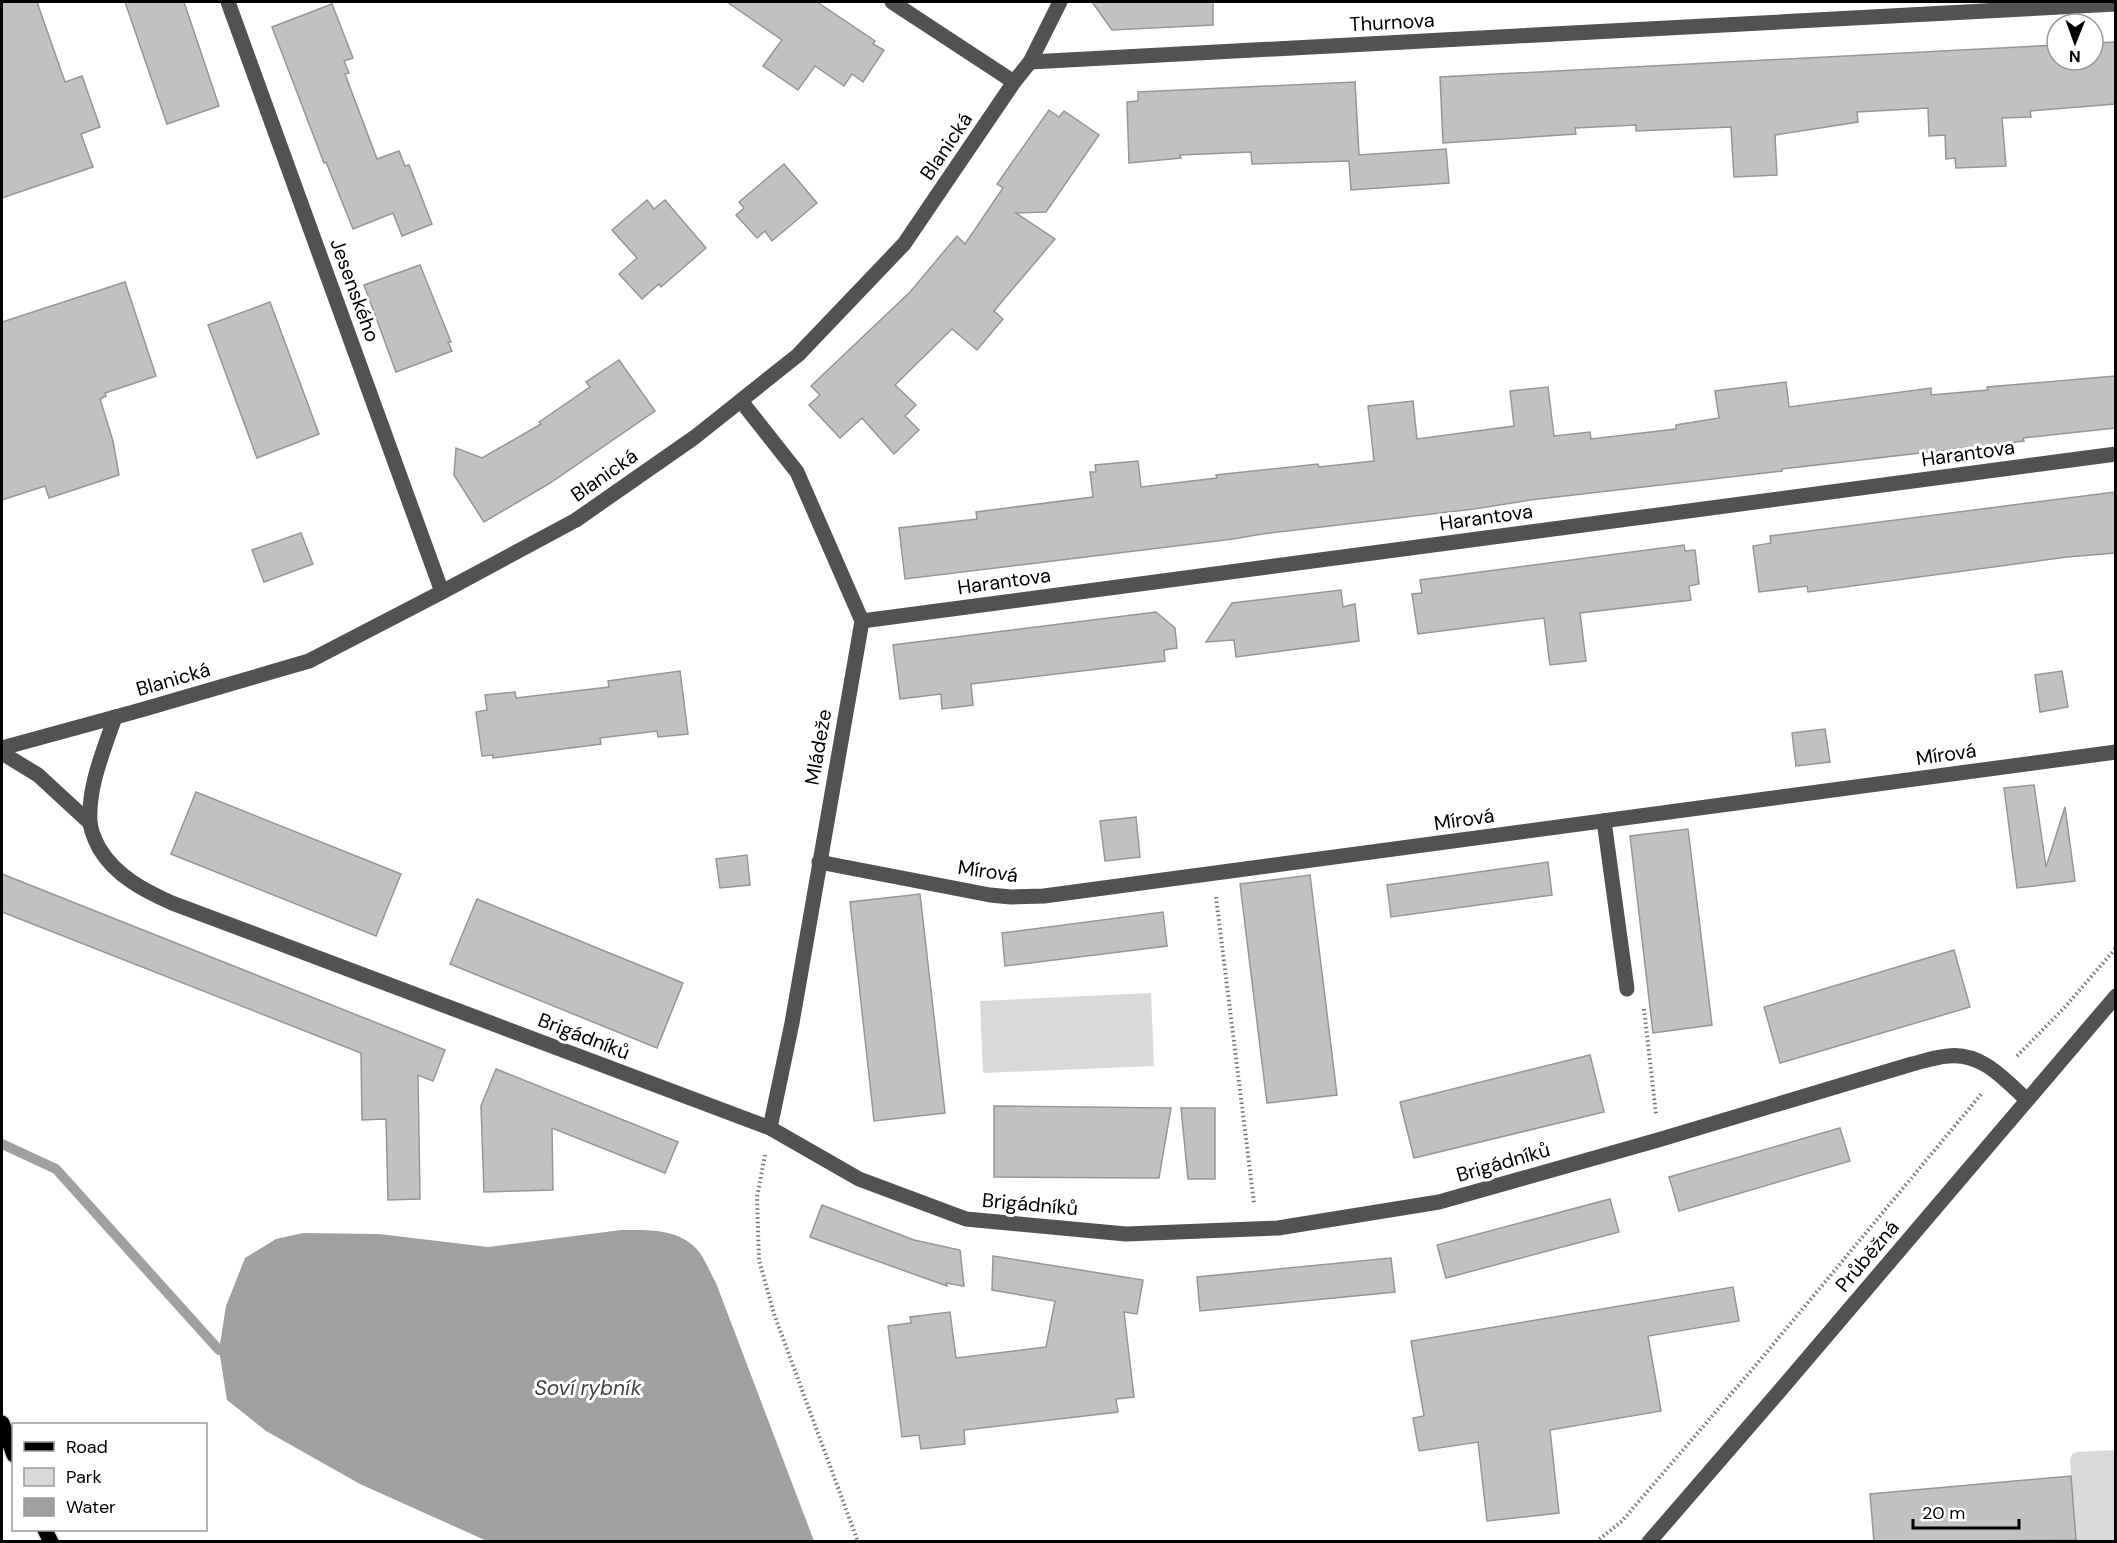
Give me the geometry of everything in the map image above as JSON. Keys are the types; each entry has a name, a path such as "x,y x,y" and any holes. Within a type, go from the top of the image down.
{"main road":[{"path":"2,1423 12,1450"}],"street":[{"name":"Jesenského","path":"228,2 442,592"},
{"path":"892,2 1014,82"},
{"name":"Blanická","path":"2,748 309,661 576,520 695,437 798,355 904,244 1030,62 1060,2"},
{"name":"Thurnova","path":"1030,62 2115,4"},
{"path":"741,400 797,472 862,621"},
{"name":"Harantova","path":"862,621 2115,454"},
{"name":"Mládeže","path":"770,1128 792,1023 862,621"},
{"path":"90,823 98,767 115,717"},
{"name":"Brigádníků","path":"2,753 38,775 90,823 96,841 110,864 145,891 770,1128 859,1179 966,1219 1126,1234 1278,1228 1439,1202 1658,1140 1912,1064 1949,1056 1964,1056 1984,1062 2027,1100"},
{"name":"Mírová","path":"819,862 990,895 1044,896 2115,753"},
{"path":"1604,821 1627,989"},
{"name":"Průběžná","path":"1649,1542 2115,996"}],"path":[{"path":"1216,895 1254,1203"},
{"path":"2017,1056 2065,1007 2115,948"},
{"path":"1596,1542 1622,1521 1761,1359 1987,1087"},
{"path":"770,1128 757,1197 759,1260 774,1314 858,1542"}],"green space":[{"path":"1151,993 1154,1066 983,1073 980,1001"},
{"path":"2115,1450 2115,1541 2061,1542 2076,1540 2070,1460 2072,1454"}],"water":[{"name":"Soví rybník","path":"621,1230 664,1232 684,1239 700,1253 716,1283 814,1541 487,1541 360,1484 266,1431 227,1400 219,1350 226,1306 245,1258 276,1239 303,1233 379,1234 488,1247"}],"building":[{"path":"2,2 37,2 65,82 82,76 100,127 81,134 93,167 2,198"},
{"path":"125,2 184,2 219,106 167,124"},
{"path":"727,2 817,2 875,41 873,44 884,50 863,82 852,74 844,86 815,66 798,90 763,66 782,40"},
{"path":"1092,2 1213,2 1213,25 1112,30"},
{"path":"332,4 353,58 344,61 349,73 345,74 377,159 399,151 405,166 409,165 432,224 402,236 393,213 353,229 326,162 324,163 272,27"},
{"path":"2105,42 2115,42 2115,104 2030,111 2031,117 2002,118 2006,166 1956,168 1955,158 1946,159 1945,135 1929,136 1928,108 1857,112 1858,122 1775,135 1777,175 1734,177 1731,127 1636,131 1636,125 1575,128 1576,134 1443,143 1440,77 2045,46 2045,72 2105,72"},
{"path":"1355,82 1359,155 1446,149 1449,183 1351,190 1349,161 1252,164 1251,152 1180,155 1181,158 1129,163 1127,102 1138,101 1138,92"},
{"path":"1049,110 1059,117 1064,111 1099,135 1046,212 1016,213 1055,239 994,311 1003,319 977,350 952,329 895,385 916,405 905,416 919,430 894,454 862,418 840,438 809,405 820,395 811,386 910,292 957,236 965,244 1003,188 997,184"},
{"path":"784,164 817,203 772,241 765,231 757,238 736,215 744,208 739,202"},
{"path":"647,200 654,209 665,200 706,248 661,287 659,284 642,299 619,274 637,258 612,230"},
{"path":"420,265 451,342 448,342 452,351 396,372 364,285"},
{"path":"125,282 156,376 105,393 106,396 100,399 113,441 119,475 49,498 45,486 2,500 2,322"},
{"path":"270,302 319,434 257,458 208,325"},
{"path":"619,360 655,411 550,483 484,522 454,475 456,448 482,458 541,424 539,422 590,387 586,382"},
{"path":"2115,376 2115,428 905,579 899,528 977,519 976,512 1093,497 1090,472 1096,472 1095,465 1138,461 1141,487 1217,478 1216,475 1318,464 1319,467 1374,461 1368,406 1413,401 1417,439 1514,426 1510,391 1548,387 1554,436 1590,432 1591,439 1676,429 1676,425 1719,418 1715,391 1786,382 1789,407 1931,388 1931,395 1988,390 1987,387"},
{"path":"2115,492 2115,553 2067,557 1808,592 1807,586 1759,592 1753,546 1771,543 1770,536"},
{"path":"301,533 313,564 264,582 252,550"},
{"path":"1684,545 1685,551 1695,550 1699,584 1689,586 1691,600 1580,613 1586,661 1550,665 1544,618 1418,634 1412,594 1422,593 1420,580"},
{"path":"1341,590 1343,607 1355,604 1359,641 1236,657 1234,640 1206,642 1232,603"},
{"path":"1156,612 1175,628 1177,648 1164,650 1165,661 971,684 973,705 942,709 941,694 900,699 893,645"},
{"path":"680,671 688,734 658,737 657,731 600,738 601,744 493,758 493,755 482,756 476,712 487,710 485,695 515,692 516,698 609,687 608,681"},
{"path":"2062,671 2068,707 2040,712 2035,675"},
{"path":"1825,729 1830,762 1796,766 1792,733"},
{"path":"2034,785 2046,867 2065,807 2075,881 2017,888 2004,788"},
{"path":"196,792 401,874 376,936 171,854"},
{"path":"1136,817 1140,857 1105,861 1100,821"},
{"path":"1688,829 1712,1025 1653,1033 1630,836"},
{"path":"747,855 750,885 720,888 716,859"},
{"path":"1548,862 1552,895 1391,917 1387,885"},
{"path":"2,874 445,1050 433,1081 418,1075 420,1199 388,1200 386,1119 362,1120 361,1053 2,912"},
{"path":"1310,875 1337,1095 1267,1103 1240,884"},
{"path":"920,894 945,1113 874,1121 850,902"},
{"path":"477,899 683,983 657,1048 450,964"},
{"path":"1163,912 1167,946 1005,966 1002,933"},
{"path":"1954,950 1970,1007 1780,1063 1764,1007"},
{"path":"1590,1055 1604,1112 1414,1158 1400,1102"},
{"path":"496,1069 678,1142 665,1173 552,1128 553,1190 484,1192 481,1106"},
{"path":"994,1106 1171,1108 1159,1178 994,1177"},
{"path":"1181,1108 1215,1108 1215,1179 1188,1179"},
{"path":"1840,1128 1850,1161 1679,1211 1669,1177"},
{"path":"1610,1199 1619,1232 1446,1278 1437,1245"},
{"path":"822,1205 914,1240 960,1250 964,1286 946,1283 947,1286 810,1237"},
{"path":"993,1256 1143,1280 1137,1314 1124,1312 1134,1397 1116,1399 1118,1412 964,1430 965,1444 921,1449 919,1435 902,1437 888,1326 911,1323 910,1317 950,1312 956,1358 1046,1347 1055,1301 992,1290"},
{"path":"1391,1258 1395,1292 1200,1311 1197,1277"},
{"path":"1733,1287 1739,1321 1648,1336 1661,1411 1550,1430 1559,1513 1487,1521 1478,1442 1419,1451 1413,1418 1424,1416 1411,1341"},
{"path":"2071,1476 2076,1540 1874,1542 1870,1494"}],"waterway":[{"path":"2,1144 56,1169 219,1350"}]}
